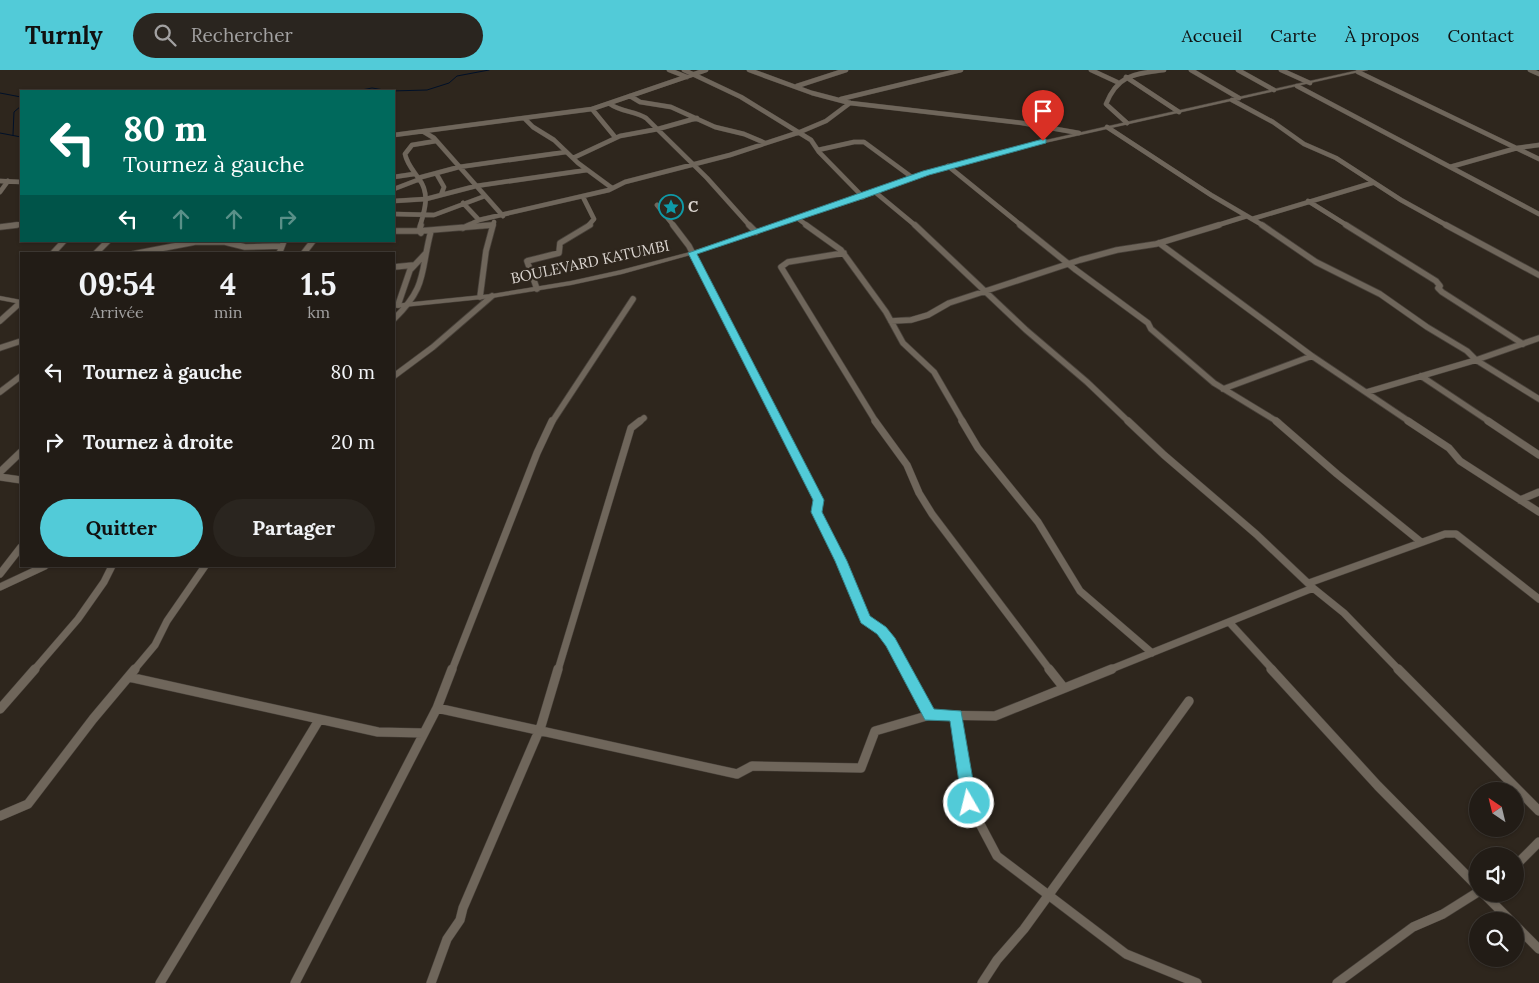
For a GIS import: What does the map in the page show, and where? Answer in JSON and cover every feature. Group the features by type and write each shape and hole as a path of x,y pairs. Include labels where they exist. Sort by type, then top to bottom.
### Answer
{"street":[{"path":"669,70 687,77"},
{"path":"684,70 741,97 800,132 811,140 818,150 863,196"},
{"path":"395,135 592,109 706,70"},
{"path":"749,70 838,100 991,119 1079,133"},
{"path":"796,86 846,70"},
{"path":"838,100 961,70"},
{"path":"1091,70 1117,82"},
{"path":"1127,122 1106,104 1117,82 1126,77 1164,70"},
{"path":"1191,70 1239,98"},
{"path":"1238,70 1274,90"},
{"path":"1281,70 1310,82"},
{"name":"BOULEVARD KATUMBI","path":"396,306 492,296 622,272 692,253 948,166 999,152 1366,70"},
{"path":"1530,70 1539,74"},
{"path":"1358,72 1539,159"},
{"path":"1126,77 1180,112"},
{"path":"1297,86 1539,214"},
{"path":"630,96 640,102 655,103 698,118 715,127 744,134 765,144"},
{"path":"1232,100 1273,122 1304,144 1336,158 1372,183 1539,274"},
{"path":"463,228 479,220 496,218 583,197 612,188 624,182 671,171 765,144 826,121 850,102"},
{"path":"610,104 618,111 642,115 658,129 707,178 756,232"},
{"path":"592,109 615,137"},
{"path":"574,158 615,137 658,129 698,118"},
{"path":"525,119 533,127 554,140 587,170 612,188"},
{"path":"1106,127 1250,217 1324,266 1380,294 1421,323 1467,351 1476,360 1539,400"},
{"path":"423,132 436,141 503,216"},
{"path":"419,231 424,215 425,187 407,163 406,150 415,144 436,141"},
{"path":"818,150 854,142 864,142 913,178"},
{"path":"1450,167 1517,148 1539,144"},
{"path":"395,177 418,177 459,167 566,152"},
{"path":"948,166 1070,264 1148,323 1151,329 1196,369 1223,389 1283,426 1337,474 1422,542"},
{"path":"395,201 426,199 476,186 587,170"},
{"path":"436,173 444,187 441,195"},
{"path":"395,188 418,177"},
{"path":"0,181 20,182"},
{"path":"0,192 8,182"},
{"path":"892,321 921,317 949,303 1117,250 1159,243 1372,183"},
{"path":"874,192 908,218 1026,330 1087,382 1150,443 1344,613 1539,811"},
{"path":"395,214 434,215 486,196"},
{"path":"537,289 527,261 559,253 560,243 592,223 593,214 583,197"},
{"path":"1308,201 1436,281 1440,286 1438,288 1442,292 1523,344"},
{"path":"463,203 479,220"},
{"path":"657,205 668,216 692,253 818,500 816,512 841,561 866,619 882,631 890,642 930,715"},
{"path":"480,297 492,225 496,218"},
{"path":"797,218 844,254 892,321 903,343 934,372 978,448 1038,522 1080,591 1152,653"},
{"path":"0,227 20,224"},
{"path":"395,231 432,231 492,225"},
{"path":"419,231 428,241"},
{"path":"395,318 409,304 417,289 432,231"},
{"path":"54,252 63,242"},
{"path":"97,252 107,242"},
{"path":"141,252 180,242 225,242 245,247 283,243"},
{"path":"1159,243 1312,356 1449,448 1460,461 1539,512"},
{"path":"396,306 410,270 426,253"},
{"path":"844,254 788,262 781,267 837,360 858,390 868,411 907,465 919,493 932,514 1064,688"},
{"path":"395,266 414,266"},
{"path":"395,375 433,347 492,296"},
{"path":"0,298 20,302"},
{"path":"295,983 437,708 537,453 556,413 578,386 633,299"},
{"path":"0,321 20,303"},
{"path":"1367,392 1476,360 1539,338"},
{"path":"0,348 20,341"},
{"path":"1532,341 1539,345"},
{"path":"1223,389 1312,356"},
{"path":"1421,376 1539,455"},
{"path":"0,392 20,377"},
{"path":"431,983 447,939 460,920 463,908 539,730 629,436 632,428 644,418"},
{"path":"0,472 20,453"},
{"path":"0,477 20,480"},
{"path":"1520,500 1539,492"},
{"path":"437,708 736,774 752,766 861,768 875,730 930,715 995,716 1229,622 1311,585 1445,534 1456,534 1466,540 1539,599"},
{"path":"0,574 20,548"},
{"path":"0,587 43,567"},
{"path":"0,709 78,619 104,582 111,567"},
{"path":"0,816 28,804 93,719 155,645 167,621 204,567"},
{"path":"1229,622 1378,786 1469,878"},
{"path":"129,677 378,732 423,734"},
{"path":"982,983 1049,896 1189,701"},
{"path":"956,716 969,803 997,856 1126,954 1197,983"},
{"path":"160,983 319,720"},
{"path":"1524,857 1539,842"},
{"path":"1337,983 1413,927 1442,914 1469,898"},
{"path":"1492,902 1502,912"},
{"path":"1524,934 1539,949"}],"waterway":[{"path":"395,91 427,90 449,83 457,76 489,70"},
{"path":"361,90 372,88 385,90"},
{"path":"0,93 20,97"},
{"path":"13,135 14,112 20,107"},
{"path":"0,133 20,137"}],"place":[{"name":"C","path":"671,207"}],"route":[{"path":"969,803 956,716 930,715 890,642 882,631 866,619 828,532 816,512 818,500 692,253 926,173 1043,141"}]}
